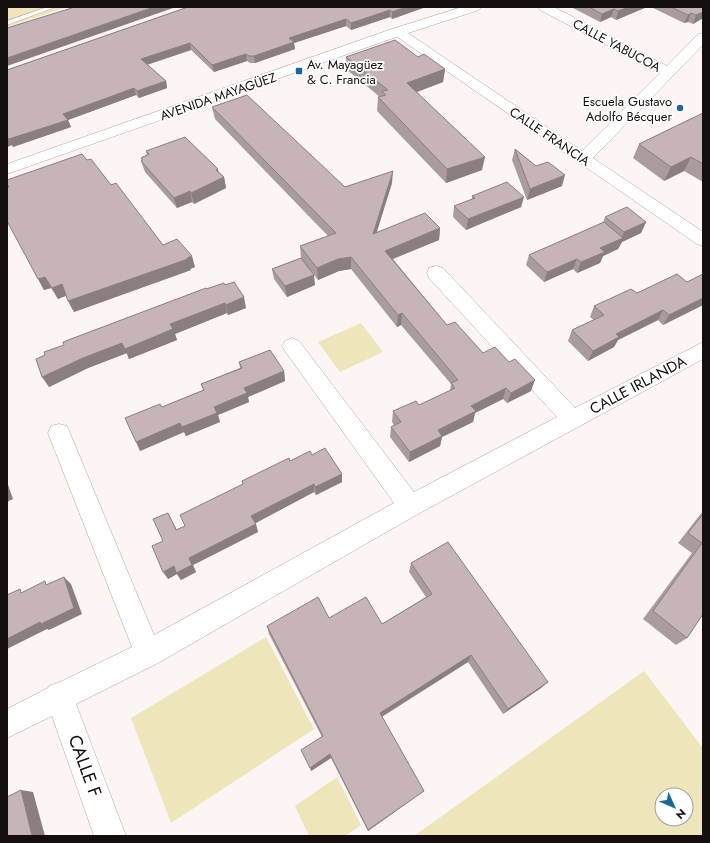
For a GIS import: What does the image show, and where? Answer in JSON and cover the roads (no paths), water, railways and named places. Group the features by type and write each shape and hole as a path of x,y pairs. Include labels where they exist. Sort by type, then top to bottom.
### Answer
{"street":[{"name":"AVENIDA MAYAGÜEZ","path":"7,169 397,32 475,7"},
{"name":"CALLE YABUCOA","path":"544,7 668,72"},
{"name":"CALLE FRANCIA","path":"397,32 703,240"},
{"path":"583,159 703,37"},
{"path":"436,273 573,420"},
{"path":"292,346 410,506"},
{"name":"CALLE IRLANDA","path":"7,724 59,696 148,653 410,506 703,350"},
{"path":"59,433 148,653"},
{"name":"CALLE F","path":"59,696 110,836"}],"lane":[{"path":"7,23 53,7"}],"place":[{"name":"Av. Mayagüez & C. Francia","path":"299,71"},
{"name":"Escuela Gustavo Adolfo Bécquer","path":"680,108"}]}
